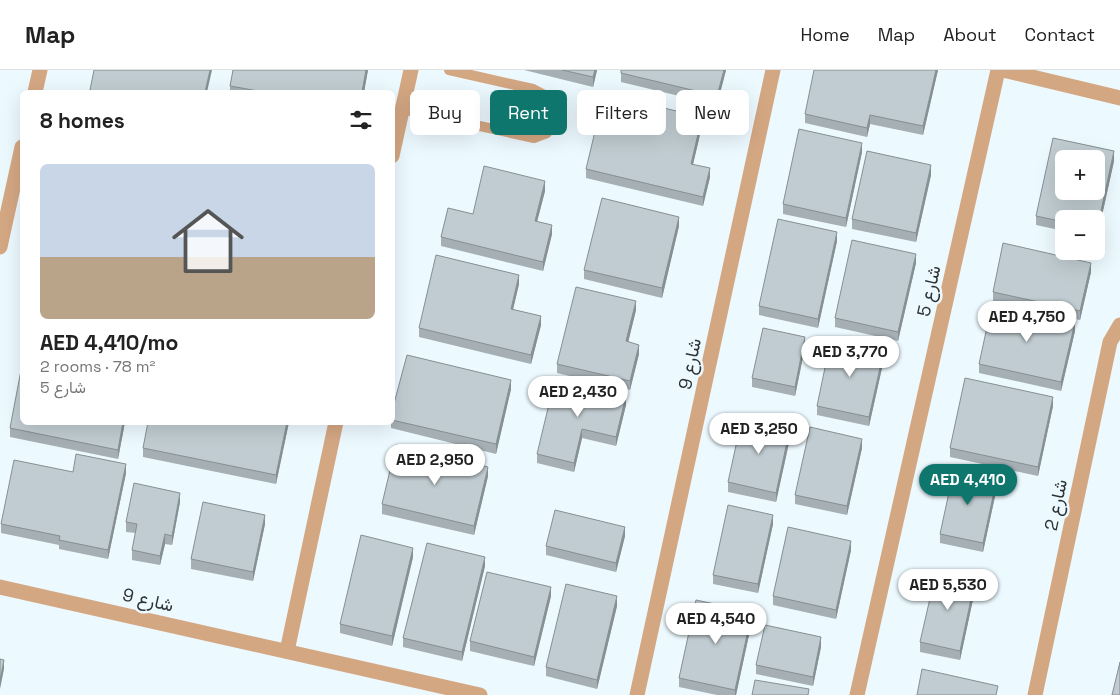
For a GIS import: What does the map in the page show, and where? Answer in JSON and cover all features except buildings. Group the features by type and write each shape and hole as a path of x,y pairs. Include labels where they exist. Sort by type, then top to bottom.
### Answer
{"street":[{"path":"35,90 40,70"},
{"path":"395,142 411,70"},
{"name":"شارع 9","path":"637,695 773,70"},
{"name":"شارع 5","path":"857,695 998,70"},
{"path":"1003,70 1120,98"},
{"path":"0,246 20,156"},
{"name":"شارع 2","path":"1035,695 1110,342 1120,325"},
{"path":"287,651 335,425"},
{"name":"شارع 9","path":"0,587 480,695"}],"lane":[{"path":"402,109 534,138 547,133 557,115 550,98 533,89 449,70"}]}
